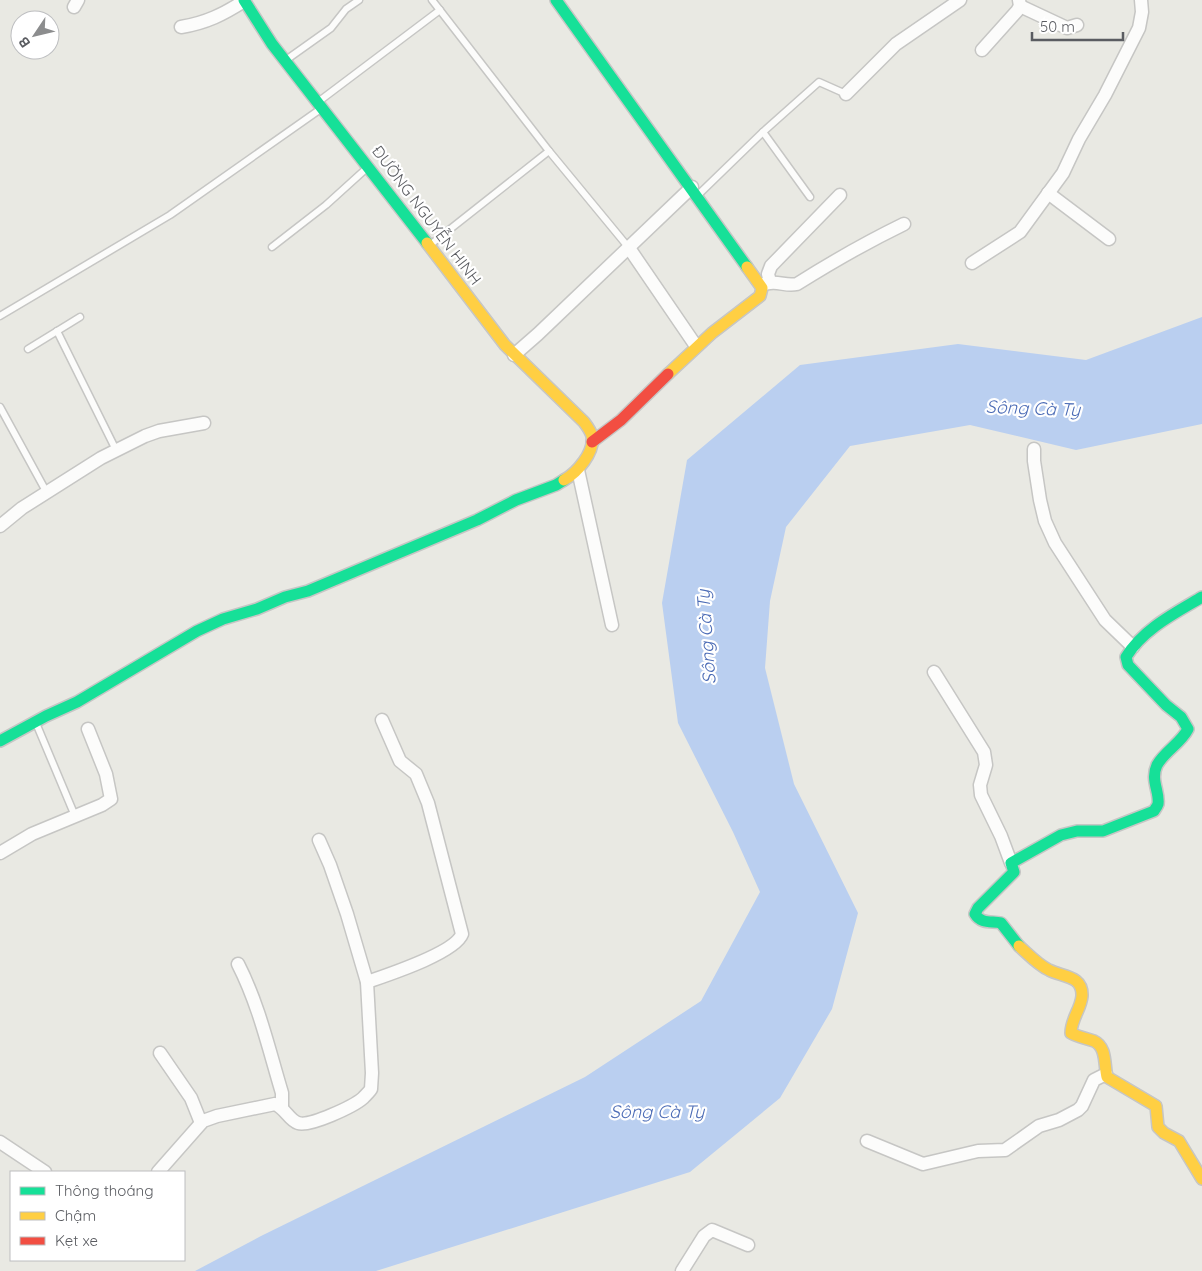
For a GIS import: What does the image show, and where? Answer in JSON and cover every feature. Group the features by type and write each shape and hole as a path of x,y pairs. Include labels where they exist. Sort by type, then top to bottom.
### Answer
{"street":[{"name":"ĐƯỜNG NGUYỄN HINH","path":"244,0 272,44 369,166 514,355 584,422 592,435 592,442"},
{"path":"182,27 213,19 244,0"},
{"path":"556,0 695,192 766,283 792,286 797,284 833,261 904,224"},
{"path":"846,94 896,44 960,0"},
{"path":"972,263 1020,232 1067,166 1079,139 1105,96 1139,28 1142,12 1141,0"},
{"path":"982,50 1020,3 1067,28 1077,25"},
{"path":"514,355 629,248 695,192"},
{"path":"1048,194 1109,239"},
{"path":"0,741 77,702 171,645 223,619 257,609 285,596 308,591 469,524 516,500 556,485 573,475 584,462 592,442 617,424 651,393 696,346 760,296 771,266 840,195"},
{"path":"629,248 696,346"},
{"path":"0,526 22,508 116,450 159,431 204,423"},
{"path":"1034,449 1040,500 1045,522 1055,543 1105,620 1133,647"},
{"path":"578,470 612,625"},
{"path":"1011,863 1060,835 1077,830 1103,831 1154,811 1157,808 1155,769 1188,729 1181,717 1166,705 1128,665 1126,657 1133,647 1155,628 1178,611 1202,597"},
{"path":"934,672 984,752 986,765 980,785 981,795 1001,836 1014,872 978,908 975,917 981,921 1001,923 1012,939 1048,970 1071,977 1079,982 1081,1000 1071,1026 1071,1033 1099,1044 1103,1052 1106,1074 1110,1079 1156,1106 1158,1128 1164,1134 1179,1141 1202,1179"},
{"path":"367,982 430,957 458,941 462,934 428,803 416,774 400,761 382,720"},
{"path":"0,853 32,834 108,802 111,799 106,774 88,729"},
{"path":"159,1171 201,1123 217,1116 275,1104 282,1107 293,1120 301,1124 308,1123 317,1121 358,1102 371,1089 373,1084 367,982 349,921 330,865 319,840"},
{"path":"238,964 250,987 255,1003 282,1094 282,1107"},
{"path":"160,1053 191,1098 201,1123"},
{"path":"867,1142 923,1164 978,1151 1005,1150 1039,1126 1059,1120 1078,1110 1082,1106 1090,1084 1098,1077 1106,1074"},
{"path":"0,1142 43,1171"},
{"path":"682,1271 704,1236 712,1230 748,1245"}],"lane":[{"path":"285,61 331,28 346,9 359,0"},
{"path":"432,0 549,151 629,248"},
{"path":"0,316 170,215 320,105 440,10"},
{"path":"695,192 819,82 846,94"},
{"path":"763,132 810,197"},
{"path":"429,245 549,151"},
{"path":"272,248 326,205 369,166"},
{"path":"28,349 80,317"},
{"path":"57,331 116,450"},
{"path":"0,407 47,493"},
{"path":"36,722 75,816"}],"water":[{"name":"Sông Cà Ty","path":"1202,317 1202,424 1076,450 970,425 850,446 786,527 770,601 765,668 794,784 858,913 832,1009 780,1098 690,1172 376,1271 195,1271 261,1236 585,1077 701,1001 760,892 733,832 678,723 662,603 687,460 800,365 958,344 1086,360"}],"traffic: fast":[{"path":"244,0 272,44 427,243"},
{"path":"556,0 747,267"},
{"path":"0,741 46,716 77,702 197,631 223,619 308,591 477,520 516,500 556,485 564,480"},
{"path":"1019,946 1001,923 983,921 975,914 978,908 1014,872 1011,863 1061,835 1077,831 1103,831 1154,811 1157,806 1158,799 1154,776 1157,765 1188,729 1181,717 1166,705 1128,665 1126,657 1150,630 1202,597"}],"traffic: slow":[{"path":"427,243 505,345 589,429 592,436 591,449 579,467 564,480"},
{"path":"668,374 712,333 760,296 762,288 747,267"},
{"path":"1019,946 1045,968 1071,978 1079,984 1082,996 1071,1033 1094,1041 1101,1047 1107,1077 1156,1106 1158,1127 1164,1133 1179,1141 1202,1179"}],"traffic: jam":[{"path":"592,442 621,420 668,374"}]}
